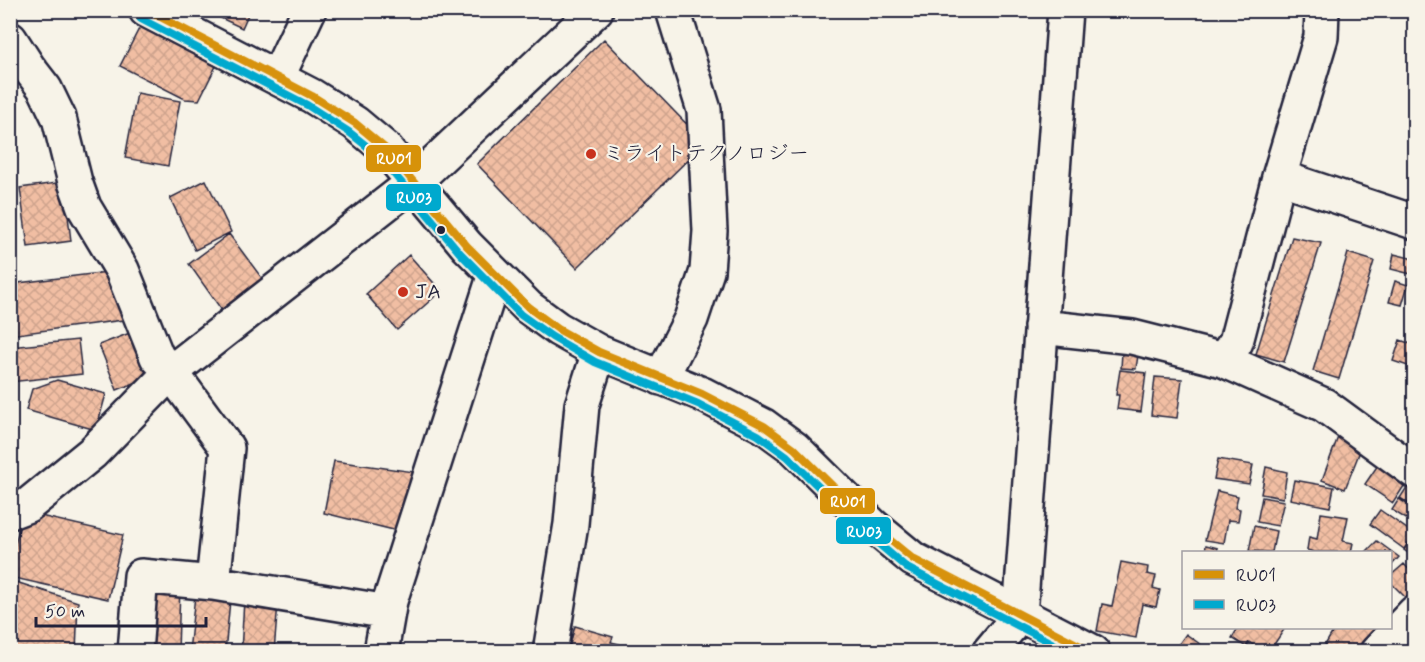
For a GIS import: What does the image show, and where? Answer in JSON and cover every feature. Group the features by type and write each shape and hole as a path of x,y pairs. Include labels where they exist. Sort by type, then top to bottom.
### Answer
{"street":[{"path":"146,10 277,78 356,123 386,149 467,246 528,307 558,329 599,352 702,394 764,426 794,448 873,526 913,559 1093,651"},
{"path":"277,78 309,10"},
{"path":"10,512 28,505 92,453 171,372 413,183 596,10"},
{"path":"661,378 691,319 707,271 710,231 704,110 673,10"},
{"path":"989,651 1020,615 1065,10"},
{"path":"1223,360 1236,342 1279,177 1321,37 1322,10"},
{"path":"10,39 45,89 59,118 75,182 84,207 122,270 157,357 171,372 227,448 213,583"},
{"path":"1279,177 1414,222"},
{"path":"381,651 390,601 495,273"},
{"path":"1041,327 1132,337 1223,360 1324,405 1414,471"},
{"path":"550,651 571,524 582,405 599,352"},
{"path":"135,651 141,576 213,583 388,612"},
{"path":"1377,651 1414,612"}],"building":[{"path":"204,10 250,10 242,28"},
{"path":"146,15 222,54 199,100 185,99 120,66"},
{"name":"ミライトテクノロジー","path":"604,39 705,143 577,268 477,164"},
{"path":"137,93 180,101 168,166 125,158"},
{"path":"206,180 231,232 195,250 170,198"},
{"path":"64,182 71,241 28,247 20,188"},
{"path":"229,234 264,281 223,312 189,264"},
{"path":"1292,237 1321,243 1284,362 1256,354"},
{"path":"1348,253 1374,261 1339,379 1313,371"},
{"path":"1394,254 1414,259 1411,274 1391,269"},
{"name":"JA","path":"409,255 441,291 397,330 366,294"},
{"path":"116,271 123,320 10,335 10,284"},
{"path":"1395,281 1408,285 1402,305 1389,302"},
{"path":"135,331 149,368 137,382 117,390 99,345"},
{"path":"78,340 82,374 10,382 10,347"},
{"path":"1400,340 1414,345 1414,368 1393,361"},
{"path":"1122,353 1138,355 1136,369 1121,368"},
{"path":"1120,370 1146,373 1141,412 1117,409 1119,395 1116,395"},
{"path":"1155,377 1182,379 1177,418 1151,415"},
{"path":"57,380 106,394 96,430 26,410 32,389"},
{"path":"1338,437 1362,446 1345,489 1322,480"},
{"path":"1218,459 1253,465 1249,484 1214,479"},
{"path":"334,461 422,473 402,532 324,513"},
{"path":"1378,465 1406,483 1393,503 1365,484"},
{"path":"1266,467 1287,472 1283,498 1261,494"},
{"path":"1294,480 1334,487 1330,507 1290,499"},
{"path":"1409,484 1414,488 1414,507 1400,498"},
{"path":"1217,491 1238,496 1235,508 1240,509 1238,521 1228,520 1224,543 1205,540"},
{"path":"1262,497 1284,501 1278,526 1257,522"},
{"path":"1399,499 1414,509 1414,524 1392,510"},
{"path":"1380,510 1414,534 1404,549 1370,524"},
{"path":"23,512 123,535 108,599 10,577 10,565"},
{"path":"1321,513 1348,517 1343,541 1353,543 1351,551 1307,550 1309,537 1317,539"},
{"path":"1254,526 1276,531 1272,551 1249,551"},
{"path":"1414,536 1414,557 1404,550"},
{"path":"1377,541 1391,551 1367,551"},
{"path":"1206,545 1218,548 1217,551 1205,551"},
{"path":"1392,552 1399,557 1392,565"},
{"path":"1121,562 1148,567 1147,574 1156,576 1153,588 1160,590 1156,607 1142,604 1136,638 1097,631 1102,604 1112,606"},
{"path":"1404,564 1414,575 1414,600 1411,603 1392,584 1392,574"},
{"path":"16,582 78,602 76,652 12,652"},
{"path":"143,584 180,585 178,652 140,652"},
{"path":"196,586 231,590 225,652 189,652"},
{"path":"244,600 278,602 274,652 241,652"},
{"path":"575,626 613,637 611,642 619,644 616,652 568,652"},
{"path":"1237,629 1284,629 1269,652 1263,652 1249,642 1246,647 1232,638"},
{"path":"1334,629 1386,629 1366,652 1321,652"},
{"path":"1186,634 1211,652 1173,652"},
{"path":"1414,634 1414,652 1412,652 1405,644"}],"transit line":[{"name":"RU01","path":"147,10 312,96 355,123 386,149 467,246 528,307 558,329 599,352 702,394 764,426 794,448 873,526 913,559 1092,652"},
{"name":"RU03","path":"141,19 307,105 349,132 379,156 460,253 521,315 552,337 595,362 698,404 758,435 787,456 866,533 907,568 1069,652"}],"place":[{"name":"ミライトテクノロジー","path":"591,154"},
{"name":"JA","path":"403,292"}]}
